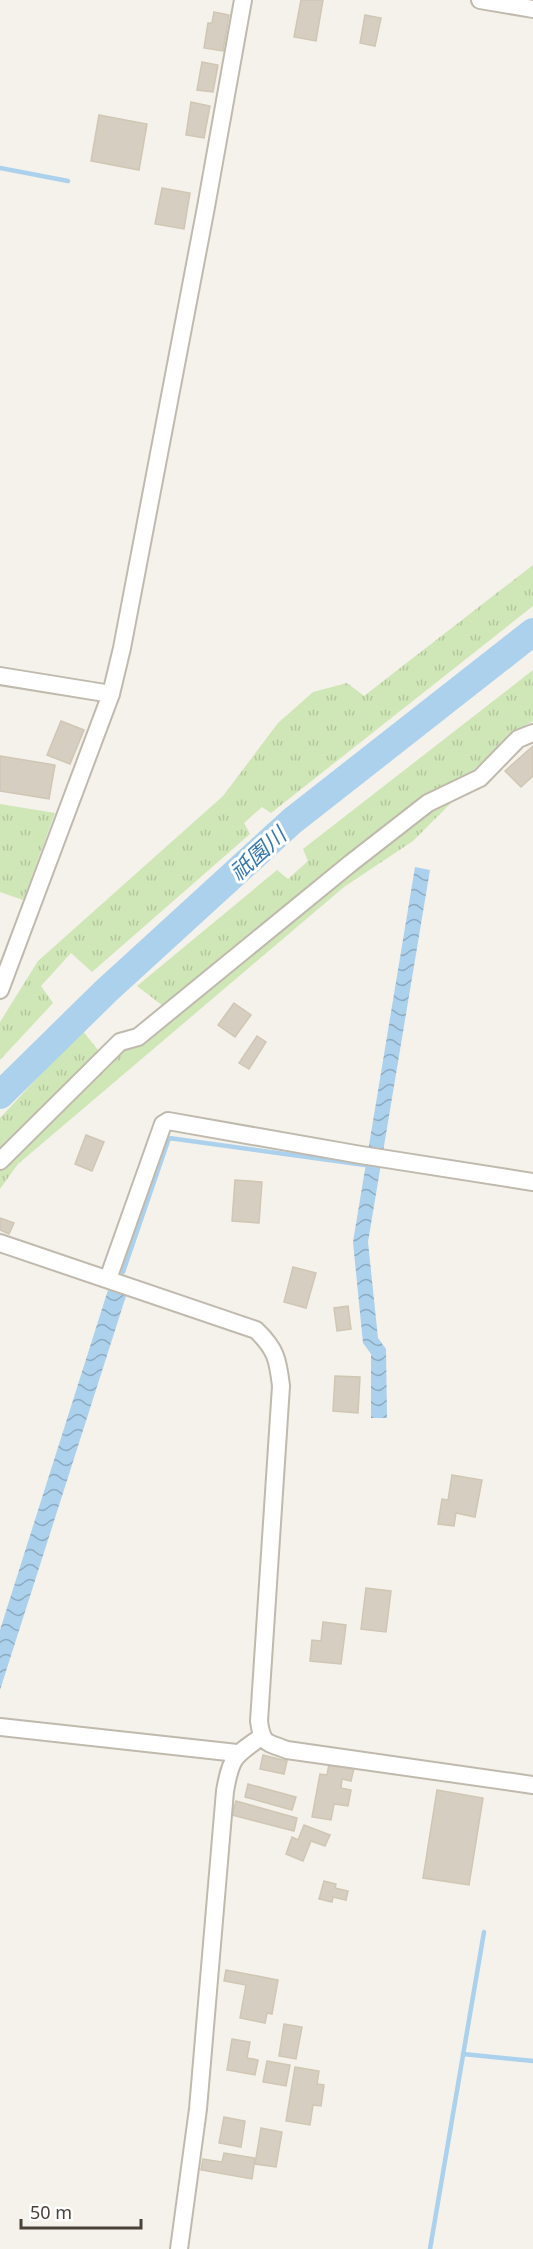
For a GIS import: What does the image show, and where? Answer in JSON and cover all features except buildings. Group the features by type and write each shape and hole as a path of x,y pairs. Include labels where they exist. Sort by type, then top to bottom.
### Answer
{"street":[{"path":"0,990 111,694 122,648 206,207 243,0"},
{"path":"480,0 533,9"},
{"path":"0,676 111,694"},
{"path":"0,1161 120,1042 138,1037 419,810 480,778 518,739 533,733"},
{"path":"108,1279 163,1124 168,1121 533,1182"},
{"path":"0,1243 256,1330 268,1342 279,1361 281,1386 259,1721 261,1737 267,1743 287,1750 533,1785"},
{"path":"0,1727 237,1753"},
{"path":"179,2249 198,2109 225,1791 229,1770 237,1753 261,1737"}],"green space":[{"path":"533,565 533,606 271,813 262,807 244,823 250,834 92,972 71,953 41,986 53,1003 0,1060 0,1022 38,961 223,796 278,723 313,692 347,683 364,696"},
{"path":"533,670 533,721 524,726 474,769 469,785 413,841 344,887 18,1164 0,1189 0,1118 82,1030 106,1060 175,1015 137,986 277,870 288,879 308,861 303,849"},
{"path":"0,804 55,813 23,900 0,892"}],"water":[{"path":"415,867 430,870 368,1242 378,1338 386,1349 387,1418 371,1418 371,1354 363,1343 353,1242"},
{"path":"108,1290 126,1296 0,1690 0,1630"}],"waterway":[{"path":"0,168 68,181"},
{"name":"祇園川","path":"0,1095 106,991 292,821 533,632"},
{"path":"123,1272 169,1138 365,1165"},
{"path":"430,2249 484,1932"},
{"path":"463,2054 533,2061"}]}
